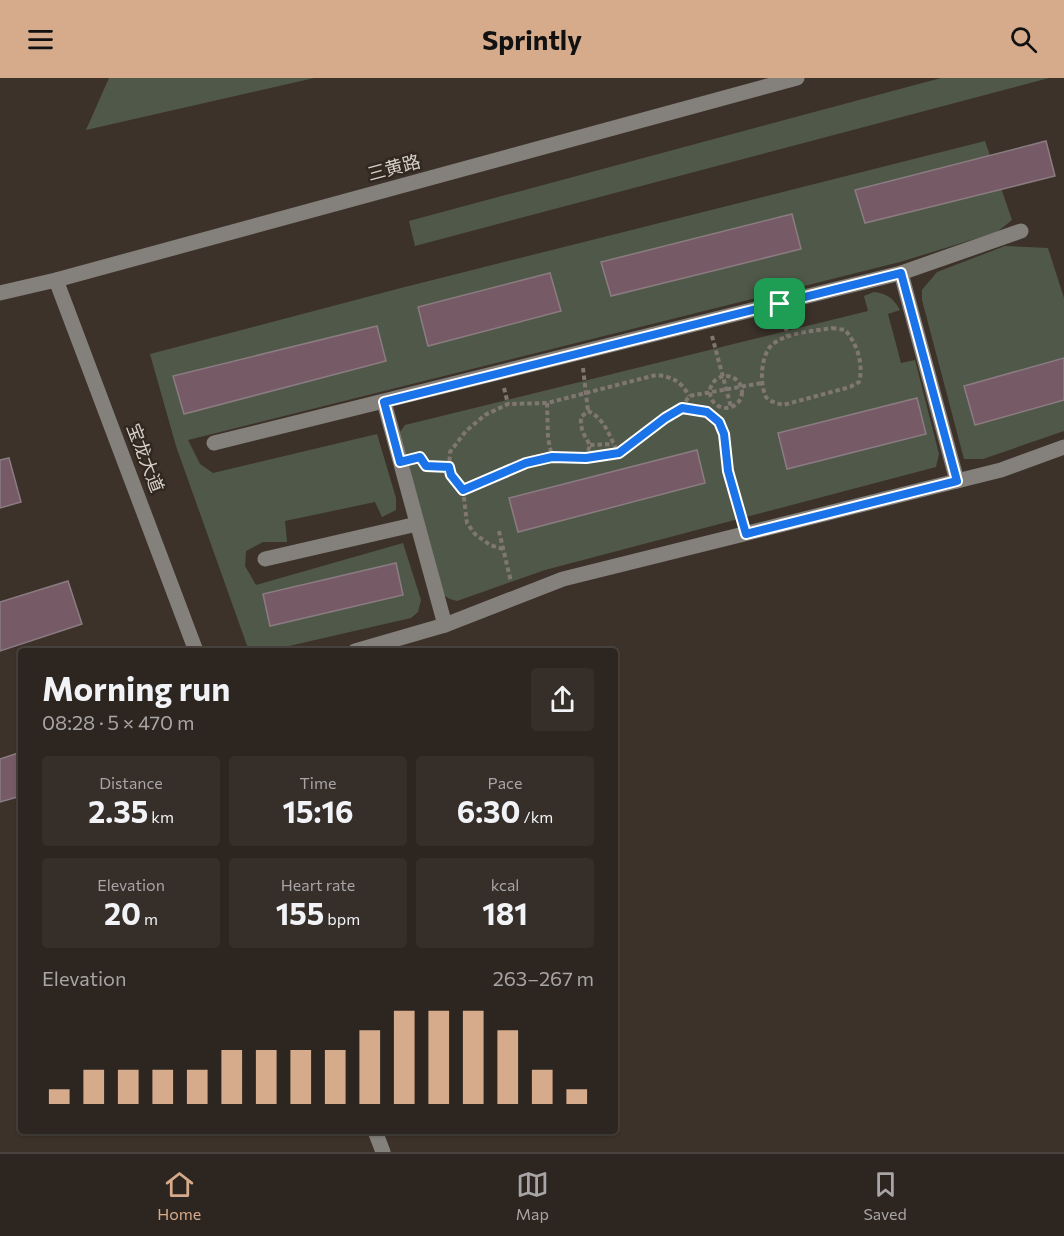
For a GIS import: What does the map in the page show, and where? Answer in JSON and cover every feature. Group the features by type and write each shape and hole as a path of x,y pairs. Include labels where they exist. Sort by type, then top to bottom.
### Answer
{"street":[{"name":"三黄路","path":"0,293 57,280 797,78"},
{"path":"214,443 901,273 1021,231"},
{"path":"901,273 957,481"},
{"name":"宝龙大道","path":"57,280 195,648"},
{"path":"384,402 445,625"},
{"path":"365,648 445,625 563,579 1001,471 1064,447"},
{"path":"265,559 417,524"},
{"path":"376,1134 383,1152"}],"path":[{"path":"708,321 731,407"},
{"path":"832,328 845,330 855,343 861,373 859,382 850,387 783,405 772,402 766,397 762,383 768,350 774,343 788,337 832,328"},
{"path":"581,353 588,411"},
{"path":"503,549 490,545 475,534 467,523 463,490 451,475 449,467 450,452 466,431 485,415 508,404 547,403 656,375 671,377 682,384 689,396"},
{"path":"722,376 734,378 741,388 740,399 731,407 717,405 712,400 710,393 713,382 722,376"},
{"path":"689,396 762,383"},
{"path":"463,490 526,463 552,457 586,458 619,453 682,408 689,396"},
{"path":"547,403 548,438 552,457"},
{"path":"682,408 707,412 719,422 724,434 728,471 746,534"},
{"path":"588,411 595,414 606,426 619,453"},
{"path":"588,411 581,417 580,426 590,445"},
{"path":"590,445 613,444"},
{"path":"586,458 590,445"},
{"path":"400,462 420,457 426,466 449,467"},
{"path":"499,531 515,597"}],"green space":[{"path":"109,78 314,78 86,130"},
{"path":"941,78 1049,78 415,246 409,221"},
{"path":"985,141 1012,220 997,232 900,262 188,440 200,464 213,473 377,434 396,498 396,510 382,517 375,502 285,521 287,542 263,542 246,551 245,566 256,585 403,543 421,600 418,612 411,618 280,648 248,648 176,446 150,354 401,288"},
{"path":"1005,246 1048,248 1064,298 1064,431 983,459 964,459 922,300 922,290 937,272"},
{"path":"874,292 890,297 900,310 888,314 901,363 915,360 939,454 936,467 545,570 457,601 443,595 400,432 405,425 868,311 864,296"}],"building":[{"path":"1046,141 1055,176 865,223 855,190"},
{"path":"792,214 801,249 611,296 601,262"},
{"path":"550,273 561,311 428,346 418,307"},
{"path":"377,326 386,361 184,414 173,376"},
{"path":"1064,358 1064,400 975,425 964,386"},
{"path":"917,398 926,434 787,469 778,433"},
{"path":"697,450 705,483 518,532 509,498"},
{"path":"9,458 21,502 0,508 0,460"},
{"path":"396,563 403,595 270,626 263,594"},
{"path":"68,581 82,624 0,651 0,602"},
{"path":"18,753 18,797 0,802 0,759"}],"route":[{"path":"901,273 957,481 746,534 728,471 724,434 719,422 707,412 682,408 619,453 586,458 552,457 526,463 463,490 451,475 449,467 426,466 420,457 400,462 384,402 780,304 901,273"}]}
